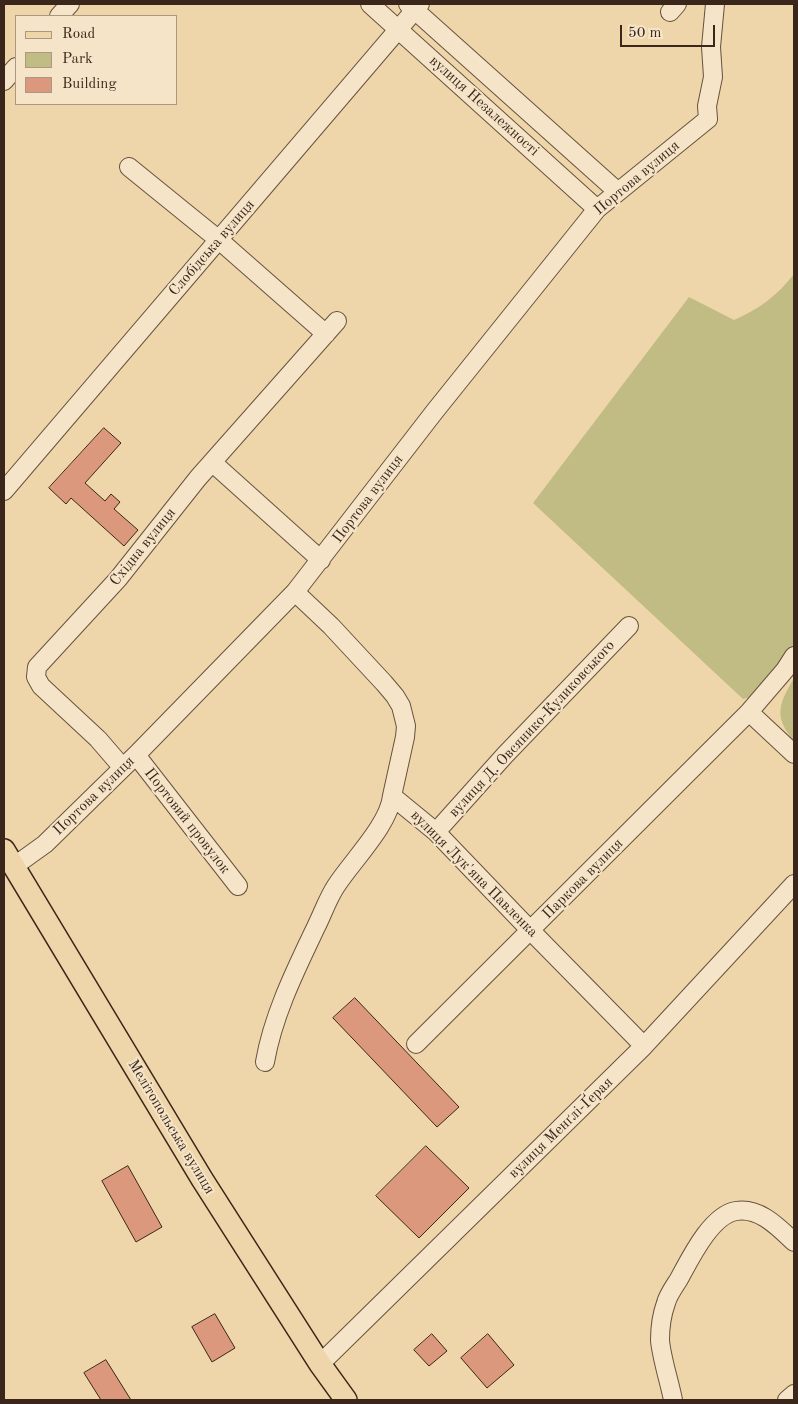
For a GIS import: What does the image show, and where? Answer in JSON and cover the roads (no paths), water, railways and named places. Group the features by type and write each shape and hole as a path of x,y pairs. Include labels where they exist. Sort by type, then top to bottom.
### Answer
{"main road":[{"name":"Мелітопольська вулиця","path":"8,858 202,1179 320,1364 346,1400"}],"street":[{"path":"60,15 70,4"},
{"name":"вулиця Незалежності","path":"370,4 597,209"},
{"name":"Портова вулиця","path":"8,858 45,844 136,756 295,592 435,411 597,209 708,119 707,106 713,77 711,47 715,4"},
{"name":"вулиця Незалежності","path":"415,6 618,192"},
{"name":"Слобідська вулиця","path":"4,491 399,30 415,6"},
{"path":"4,81 15,67"},
{"path":"129,167 219,240"},
{"name":"Східна вулиця","path":"123,768 104,746 41,686 36,677 40,663 118,579 198,478 332,328 219,240"},
{"path":"213,463 321,560"},
{"path":"264,1062 268,1041 312,936 336,887 373,836 388,811 406,737 406,726 401,706 395,696 331,626 295,592"},
{"name":"вулиця Д. Овсянико-Куликовського","path":"436,832 505,755 629,626"},
{"name":"Паркова вулиця","path":"416,1044 749,712 785,670 794,656"},
{"path":"749,712 794,754"},
{"name":"Портовий провулок","path":"136,756 238,886"},
{"name":"вулиця Лук'яна Павленка","path":"392,796 436,832 644,1046"},
{"name":"вулиця Менґлі-Ґерая","path":"320,1364 644,1046 794,884"},
{"path":"673,1400 660,1342 666,1301 697,1247 714,1224 728,1214 736,1211 748,1211 768,1219 794,1242"},
{"path":"787,1400 794,1394"}]}
